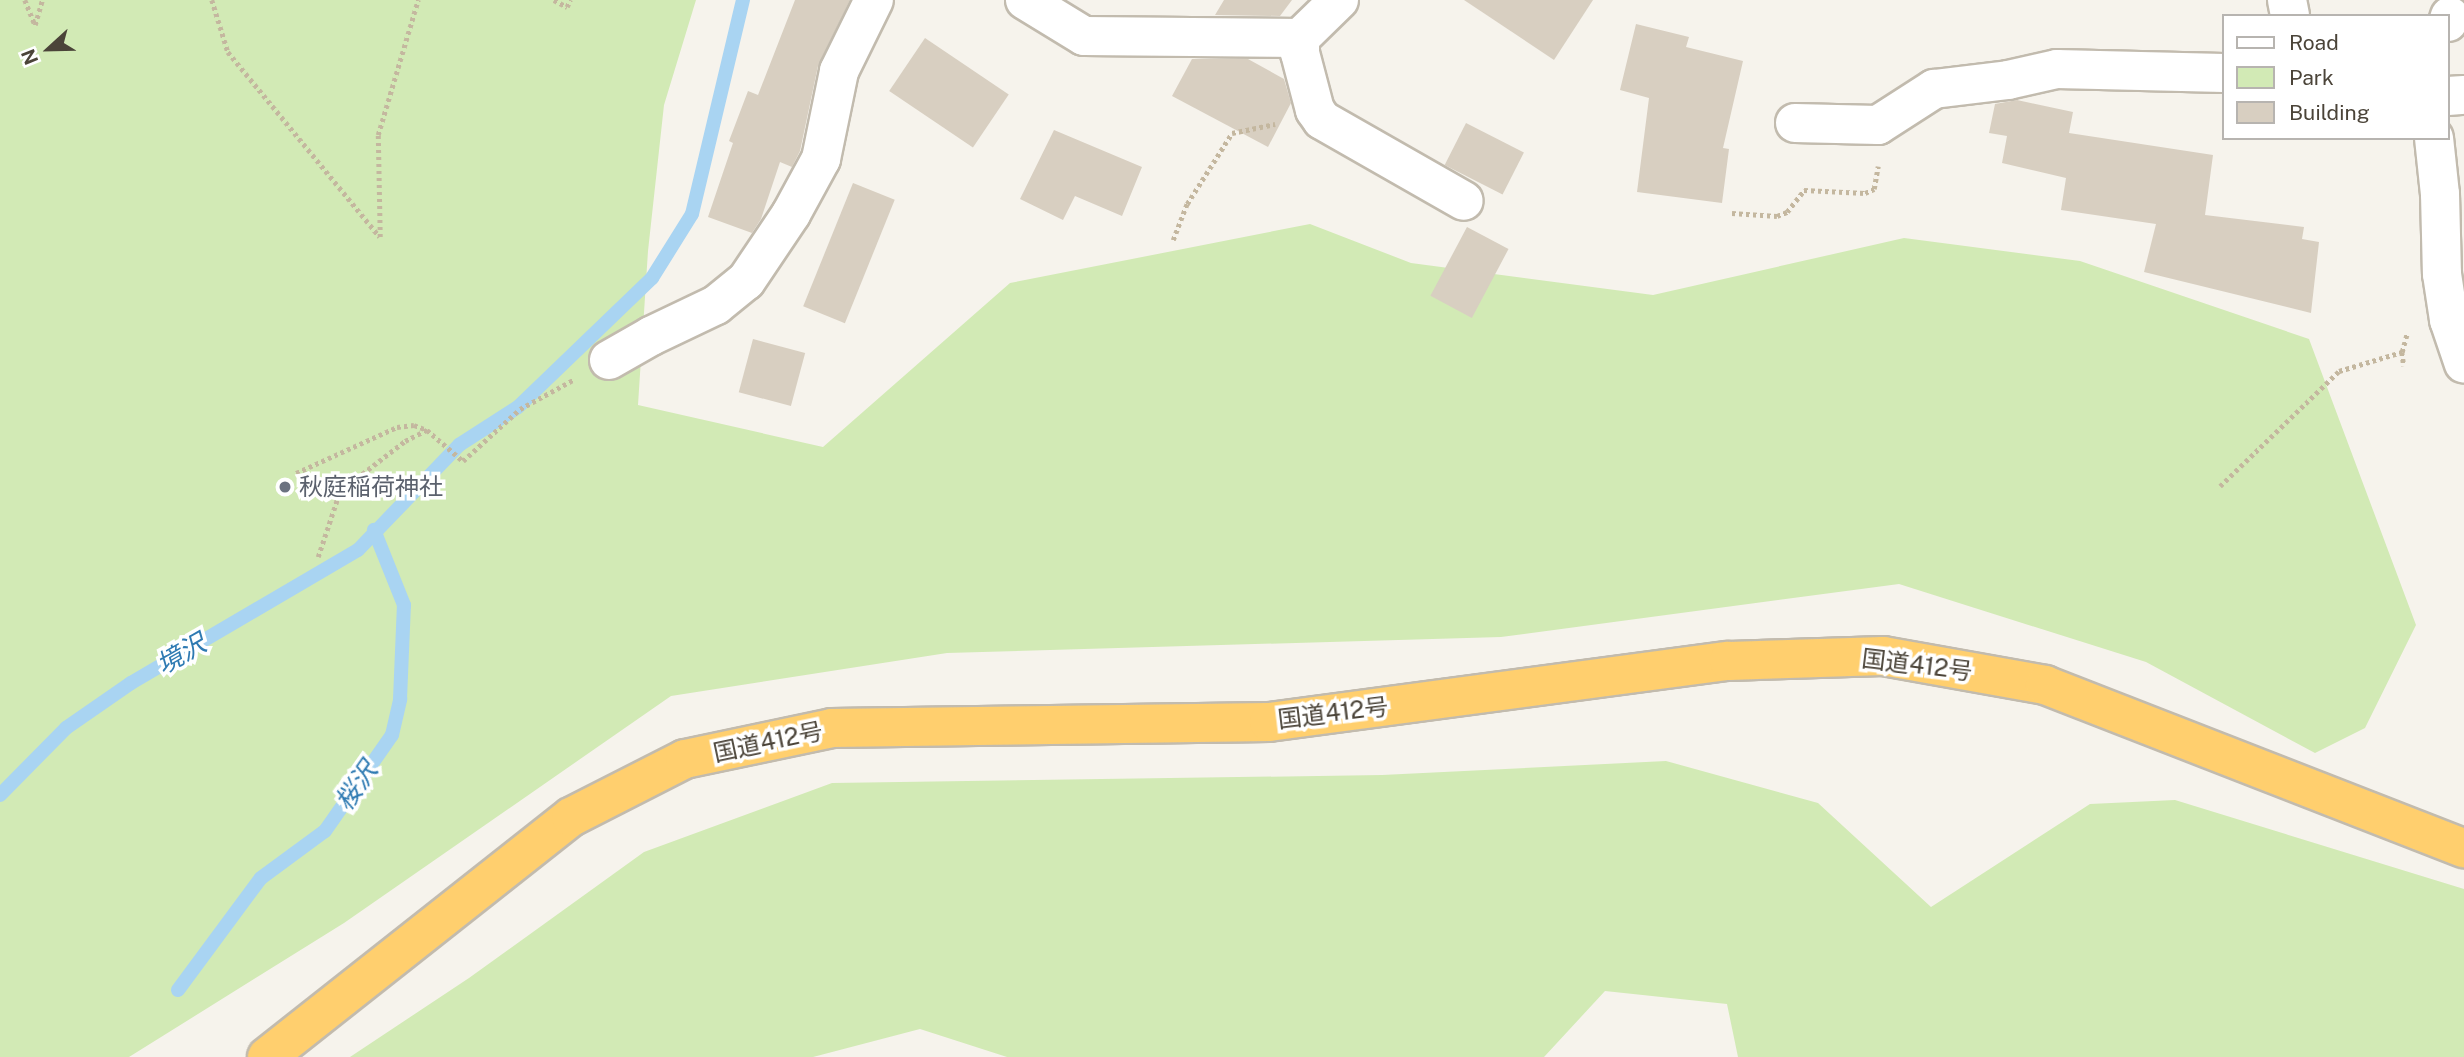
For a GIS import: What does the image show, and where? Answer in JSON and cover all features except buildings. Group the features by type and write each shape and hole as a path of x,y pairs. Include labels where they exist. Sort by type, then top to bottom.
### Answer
{"highway":[{"name":"国道412号","path":"267,1057 571,817 685,759 832,728 1269,722 1729,661 1883,656 2045,685 2464,848"}],"street":[{"path":"609,360 651,336 716,305 746,281 791,214 821,159 839,71 874,0"},
{"path":"1025,0 1084,36 1300,38 1339,0"},
{"path":"1300,38 1300,53 1315,110 1322,120 1464,201"},
{"path":"1795,123 1878,125 1934,89 2008,80 2057,69 2222,73"},
{"path":"2434,140 2445,297 2464,364"}],"path":[{"path":"25,0 35,25 42,0"},
{"path":"212,0 228,52 380,237 378,135 418,0"},
{"path":"554,0 567,6 570,0"},
{"path":"1173,240 1186,204 1232,133 1247,128 1298,122 1315,110"},
{"path":"1732,213 1777,216 1787,212 1804,190 1865,193 1874,189 1885,121"},
{"path":"2404,366 2402,352 2407,332 2432,301 2445,297"},
{"path":"2220,486 2339,371 2402,352"},
{"path":"296,473 397,427 414,425 427,430 463,461 520,409 609,360"},
{"path":"318,557 340,491 405,441 427,430"}],"green space":[{"path":"0,0 696,0 664,105 648,251 638,405 823,447 1010,283 1310,224 1411,263 1653,295 1904,238 2080,261 2309,339 2416,625 2365,728 2315,753 2146,662 1899,584 1501,637 947,653 671,696 344,923 129,1057 0,1057"},
{"path":"1666,761 1818,803 1931,907 2090,804 2175,800 2464,889 2464,1057 1738,1057 1727,1004 1605,991 1544,1057 1007,1057 920,1029 813,1057 350,1057 469,978 644,852 832,783 1382,775"}],"waterway":[{"name":"境沢","path":"0,795 66,728 131,683 358,550 459,445 518,407 652,278 692,214 743,0"},
{"name":"桜沢","path":"178,990 261,878 325,831 392,735 400,699 404,605 374,530"}],"place":[{"name":"秋庭稲荷神社","path":"285,487"}]}
